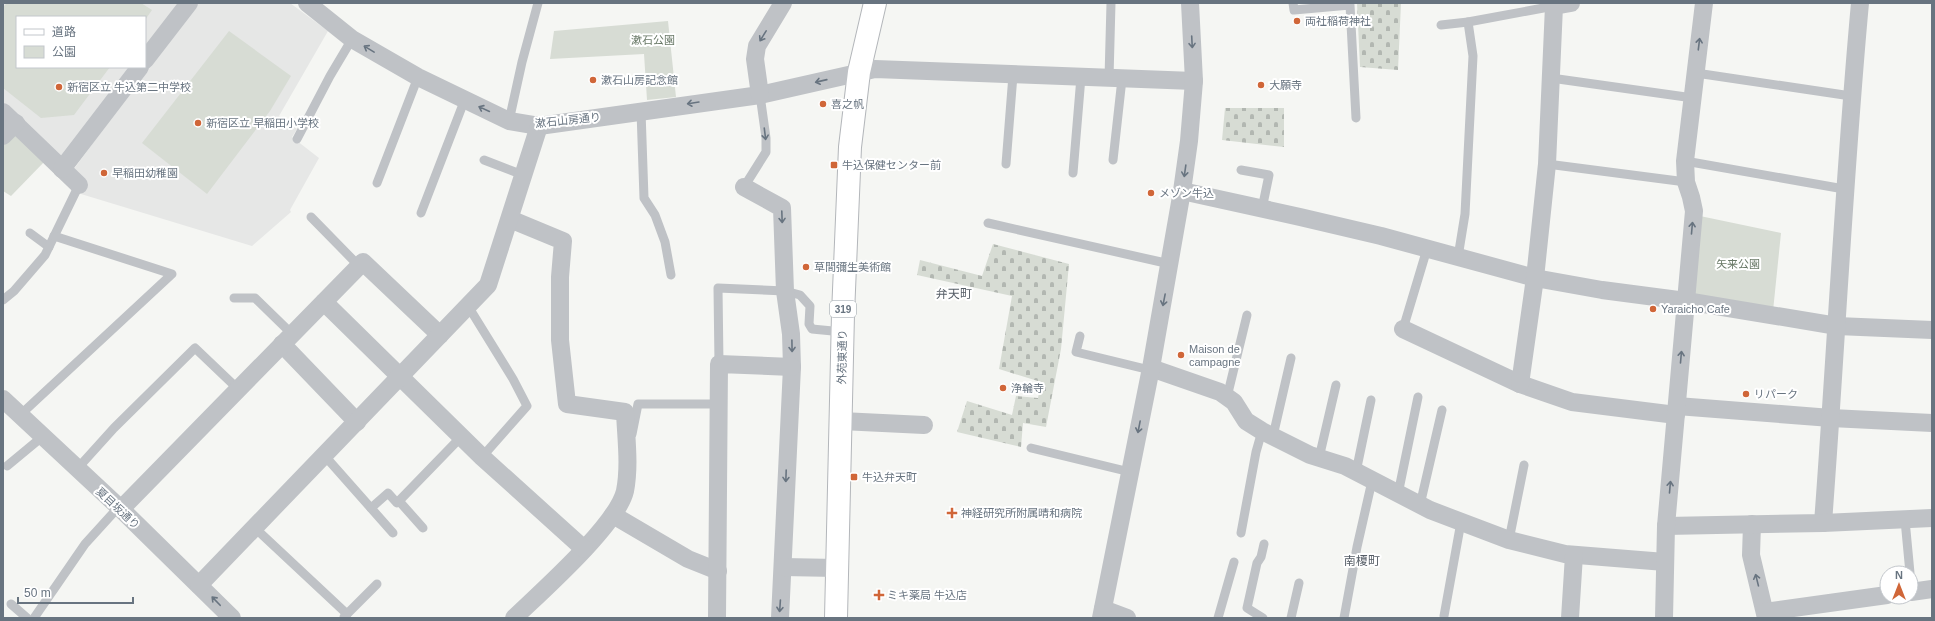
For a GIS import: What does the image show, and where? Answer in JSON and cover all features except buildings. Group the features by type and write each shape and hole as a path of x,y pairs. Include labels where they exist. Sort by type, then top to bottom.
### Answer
{"main road":[{"name":"外苑東通り","path":"836,618 843,332 850,154 859,72 874,3"}],"street":[{"path":"146,59 189,3"},
{"name":"漱石山房通り","path":"307,3 352,39 418,77 509,121 539,126 760,95 859,72 875,70 1194,81"},
{"path":"760,95 755,59 757,46 783,3"},
{"path":"1127,618 1102,613 1151,369 1182,192 1194,81 1190,3"},
{"path":"1664,618 1666,526 1694,211 1686,182 1685,161 1704,3"},
{"path":"1823,523 1837,326 1844,190 1860,3"},
{"path":"1520,384 1547,164 1551,78 1562,5"},
{"path":"62,169 139,68"},
{"path":"7,124 62,169 79,185"},
{"path":"199,585 488,285 539,126"},
{"path":"744,187 782,208 785,291 791,334 792,367 780,618"},
{"path":"1182,192 1262,208 1427,249 1534,278 1602,290 1686,301 1837,326 1932,330"},
{"path":"510,219 563,240 560,277 560,340 562,372 567,404 625,412 628,457 625,492 613,514 584,549 514,618"},
{"path":"121,510 363,262 440,335"},
{"path":"324,302 482,457 584,549"},
{"path":"1403,329 1520,384 1572,402 1676,410 1932,423"},
{"path":"287,339 357,422"},
{"path":"717,618 719,364 792,367"},
{"path":"1151,369 1220,392 1234,402 1246,420 1268,433 1319,458 1345,466 1420,505 1461,522 1509,540 1565,554 1665,562"},
{"name":"夏目坂通り","path":"3,399 19,416 121,510 232,618"},
{"path":"841,420 924,425"},
{"path":"613,514 688,559 718,571"},
{"path":"1666,526 1823,523 1932,518"},
{"path":"1752,524 1751,556 1766,615 1879,596"},
{"path":"1570,618 1574,555"},
{"path":"783,567 837,568"},
{"path":"1919,591 1932,590"}],"lane":[{"path":"509,121 522,62 538,3"},
{"path":"1111,3 1116,78 1114,160"},
{"path":"1293,3 1294,10 1350,5 1356,118"},
{"path":"1441,25 1468,22 1562,5"},
{"path":"1458,257 1465,214 1473,56 1468,22"},
{"path":"298,139 330,76 334,72 352,39"},
{"path":"1696,72 1851,96"},
{"path":"1006,164 1013,75"},
{"path":"377,183 418,77"},
{"path":"1073,173 1080,77"},
{"path":"1551,78 1692,98"},
{"path":"744,187 766,152 766,138 760,95"},
{"path":"421,213 465,100"},
{"path":"641,111 644,198 655,215 665,242 671,275"},
{"path":"484,160 523,176"},
{"path":"1685,161 1844,190"},
{"path":"1547,164 1686,182"},
{"path":"1241,170 1269,175 1262,208"},
{"path":"3,300 14,291 45,255 79,185"},
{"path":"311,217 359,266"},
{"path":"988,223 1170,264"},
{"path":"30,233 49,247"},
{"path":"19,416 172,274 54,236"},
{"path":"1403,329 1427,249"},
{"path":"719,364 718,288 785,291 800,295 810,306 809,324 812,329 843,332"},
{"path":"234,298 255,298 287,339"},
{"path":"468,306 514,379 527,406 482,457"},
{"path":"1227,397 1247,314"},
{"path":"1080,336 1076,352 1151,369"},
{"path":"77,469 114,428 195,348 238,389"},
{"path":"1241,533 1256,452 1268,433 1291,358"},
{"path":"1319,458 1336,385"},
{"path":"1398,494 1418,397"},
{"path":"1356,472 1371,400"},
{"path":"628,457 638,404 719,404"},
{"path":"1420,505 1442,410"},
{"path":"7,466 42,437"},
{"path":"399,501 461,437"},
{"path":"1031,448 1130,472"},
{"path":"324,455 393,533"},
{"path":"1509,540 1524,466"},
{"path":"1344,618 1357,547 1372,481"},
{"path":"371,508 388,493 397,503 399,501 423,528"},
{"path":"34,618 85,544 115,511 121,510"},
{"path":"1905,520 1909,565"},
{"path":"1444,616 1461,522"},
{"path":"255,528 345,616 377,584"},
{"path":"1263,618 1247,608 1257,563 1261,557 1264,544"},
{"path":"1218,618 1234,562"},
{"path":"1291,618 1299,583"},
{"path":"11,604 27,618"}],"shaded area":[{"name":"新宿区立 牛込第二中学校","path":"3,3 181,3 146,48 146,16 16,16 16,68 130,68 60,160 3,107"},
{"name":"新宿区立 早稲田小学校","path":"195,3 290,3 328,31 279,116 297,129 292,137 319,158 290,210 291,212 252,246 81,194 86,180 74,169"}],"green space":[{"path":"7,3 141,3 152,10 146,19 146,16 16,16 16,68 109,68 74,115 41,118 3,88 3,7"},
{"path":"1357,3 1401,3 1398,70 1360,67"},
{"name":"漱石公園","path":"668,21 676,97 647,100 644,54 550,59 554,31"},
{"path":"229,31 291,76 270,111 207,194 142,143"},
{"path":"1225,108 1284,108 1284,147 1222,140"},
{"path":"16,133 45,161 11,196 3,191 3,144"},
{"name":"矢来公園","path":"1700,216 1781,233 1773,311 1691,295"},
{"path":"993,244 1069,264 1061,349 1046,427 1023,423 1021,447 957,432 967,401 1012,415 1016,396 1038,398 1041,382 999,369 1012,296 917,275 920,260 982,276"}],"place":[{"name":"両社稲荷神社","path":"1297,21"},
{"name":"漱石山房記念館","path":"593,80"},
{"name":"大願寺","path":"1261,85"},
{"name":"新宿区立 牛込第二中学校","path":"59,87"},
{"name":"喜之帆","path":"823,104"},
{"name":"新宿区立 早稲田小学校","path":"198,123"},
{"name":"牛込保健センター前","path":"834,165"},
{"name":"早稲田幼稚園","path":"104,173"},
{"name":"メゾン牛込","path":"1151,193"},
{"name":"草間彌生美術館","path":"806,267"},
{"name":"Yaraicho Cafe","path":"1653,309"},
{"name":"Maison de campagne","path":"1181,355"},
{"name":"浄輪寺","path":"1003,388"},
{"name":"リパーク","path":"1746,394"},
{"name":"牛込弁天町","path":"854,477"},
{"name":"神経研究所附属晴和病院","path":"952,513"},
{"name":"ミキ薬局 牛込店","path":"879,595"}],"district":[{"name":"弁天町","path":"954,294"},
{"name":"南榎町","path":"1362,561"}]}
